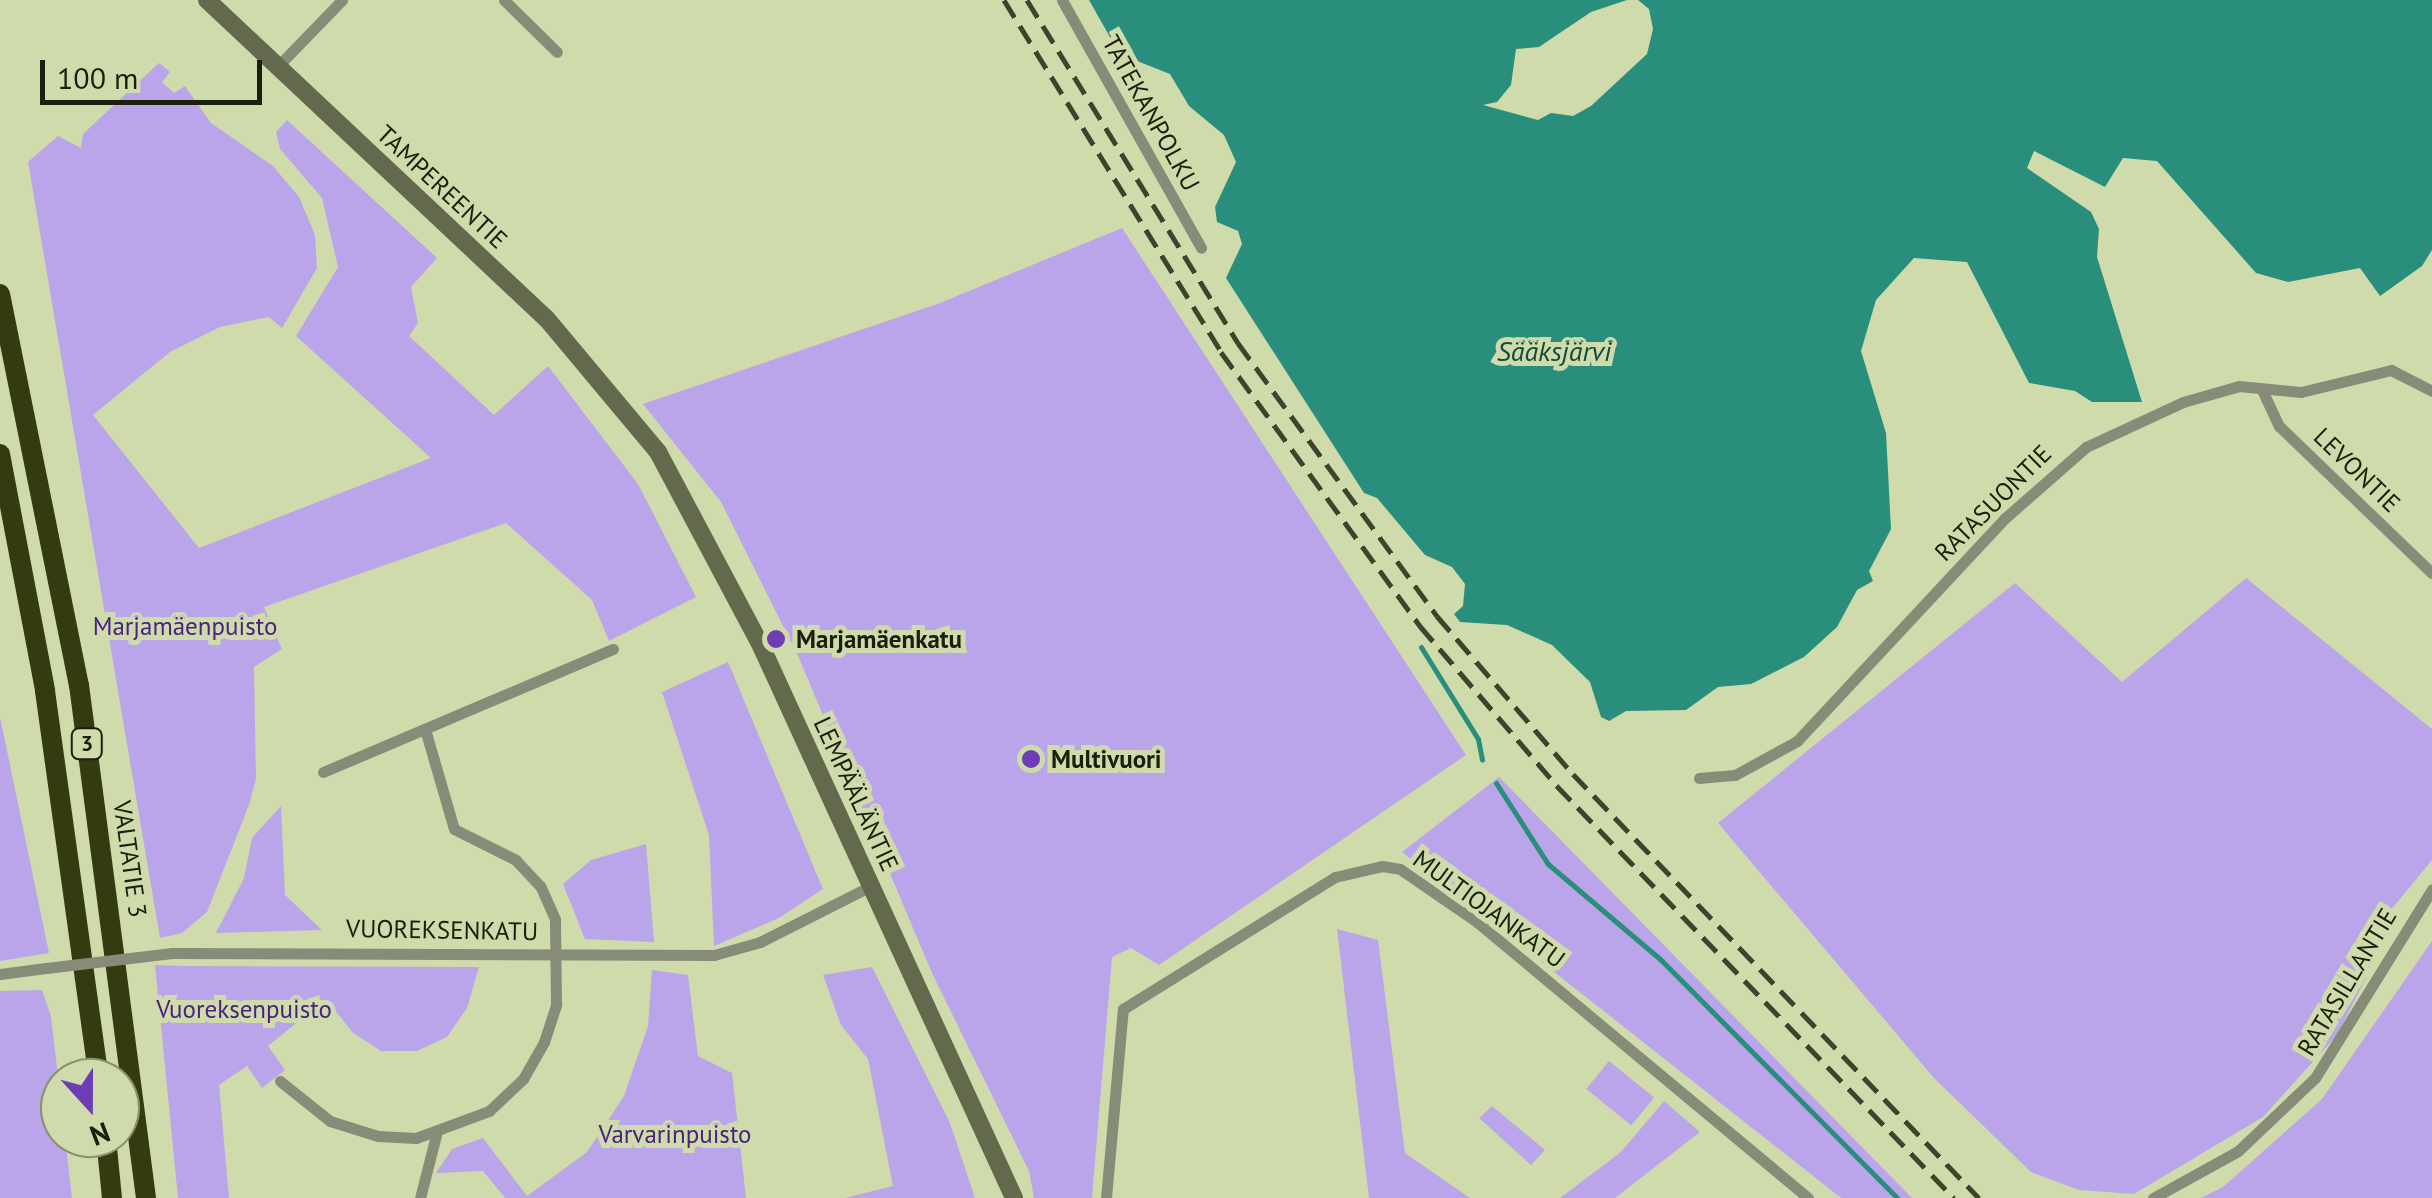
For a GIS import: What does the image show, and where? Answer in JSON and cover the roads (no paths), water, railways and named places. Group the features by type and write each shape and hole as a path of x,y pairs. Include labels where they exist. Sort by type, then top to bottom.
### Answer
{"highway":[{"name":"VALTATIE 3","path":"0,294 79,685 146,1198"},
{"name":"3","path":"0,454 45,691 95,1058"},
{"path":"108,1158 112,1198"}],"main road":[{"name":"TAMPEREENTIE","path":"207,0 546,318 635,419"},
{"name":"LEMPÄÄLÄNTIE","path":"635,419 688,502 737,596 1014,1198"}],"street":[{"path":"278,66 342,0"},
{"path":"504,0 556,52"},
{"name":"TATEKANPOLKU","path":"1062,0 1201,248"},
{"name":"RATASUONTIE","path":"1700,778 1735,774 1797,741 2065,460 2217,390 2301,392 2390,370 2432,391"},
{"name":"LEVONTIE","path":"2263,392 2279,426 2432,573"},
{"path":"323,772 613,648"},
{"path":"280,1081 318,1114 362,1133 436,1135 489,1111 536,1061 556,1004 560,954 556,919 529,872 503,851 454,829 425,730"},
{"name":"MULTIOJANKATU","path":"1106,1198 1122,1008 1335,877 1382,866 1400,869 1477,922 1808,1198"},
{"name":"VUOREKSENKATU","path":"0,974 172,953 727,953 871,886"},
{"name":"RATASILLANTIE","path":"2152,1198 2238,1151 2315,1078 2432,889"},
{"path":"420,1198 436,1135"}],"water":[{"name":"Sääksjärvi","path":"1089,0 1627,0 1591,12 1539,47 1516,49 1511,85 1497,102 1483,105 1538,120 1551,113 1573,116 1591,106 1647,54 1653,29 1649,9 1638,0 2432,0 2432,250 2422,266 2380,296 2360,268 2288,282 2256,273 2157,161 2123,158 2105,187 2034,151 2027,168 2091,212 2099,229 2097,257 2142,402 2092,402 2075,391 2029,383 1967,262 1914,258 1876,300 1861,351 1886,433 1891,529 1869,571 1873,581 1857,590 1837,627 1804,657 1751,684 1718,687 1686,710 1626,711 1609,721 1601,717 1590,682 1552,645 1507,625 1460,622 1454,614 1463,606 1465,584 1452,567 1425,555 1377,498 1364,493 1226,278 1242,244 1238,231 1217,222 1215,207 1236,162 1224,135 1189,106 1170,74 1137,61 1111,39"}],"waterway":[{"path":"1421,647 1478,739 1482,760"},
{"path":"1496,783 1548,864 1661,960 1897,1198"}],"railway":[{"path":"1004,0 1221,352 1420,626 1557,786 1954,1198"},
{"path":"1027,0 1238,343 1437,616 1573,774 1979,1198"}],"place":[{"name":"Marjamäenkatu","path":"776,639"},
{"name":"Multivuori","path":"1031,759"}],"park label":[{"name":"Marjamäenpuisto","path":"185,626"},
{"name":"Vuoreksenpuisto","path":"244,1009"},
{"name":"Varvarinpuisto","path":"675,1134"}]}
